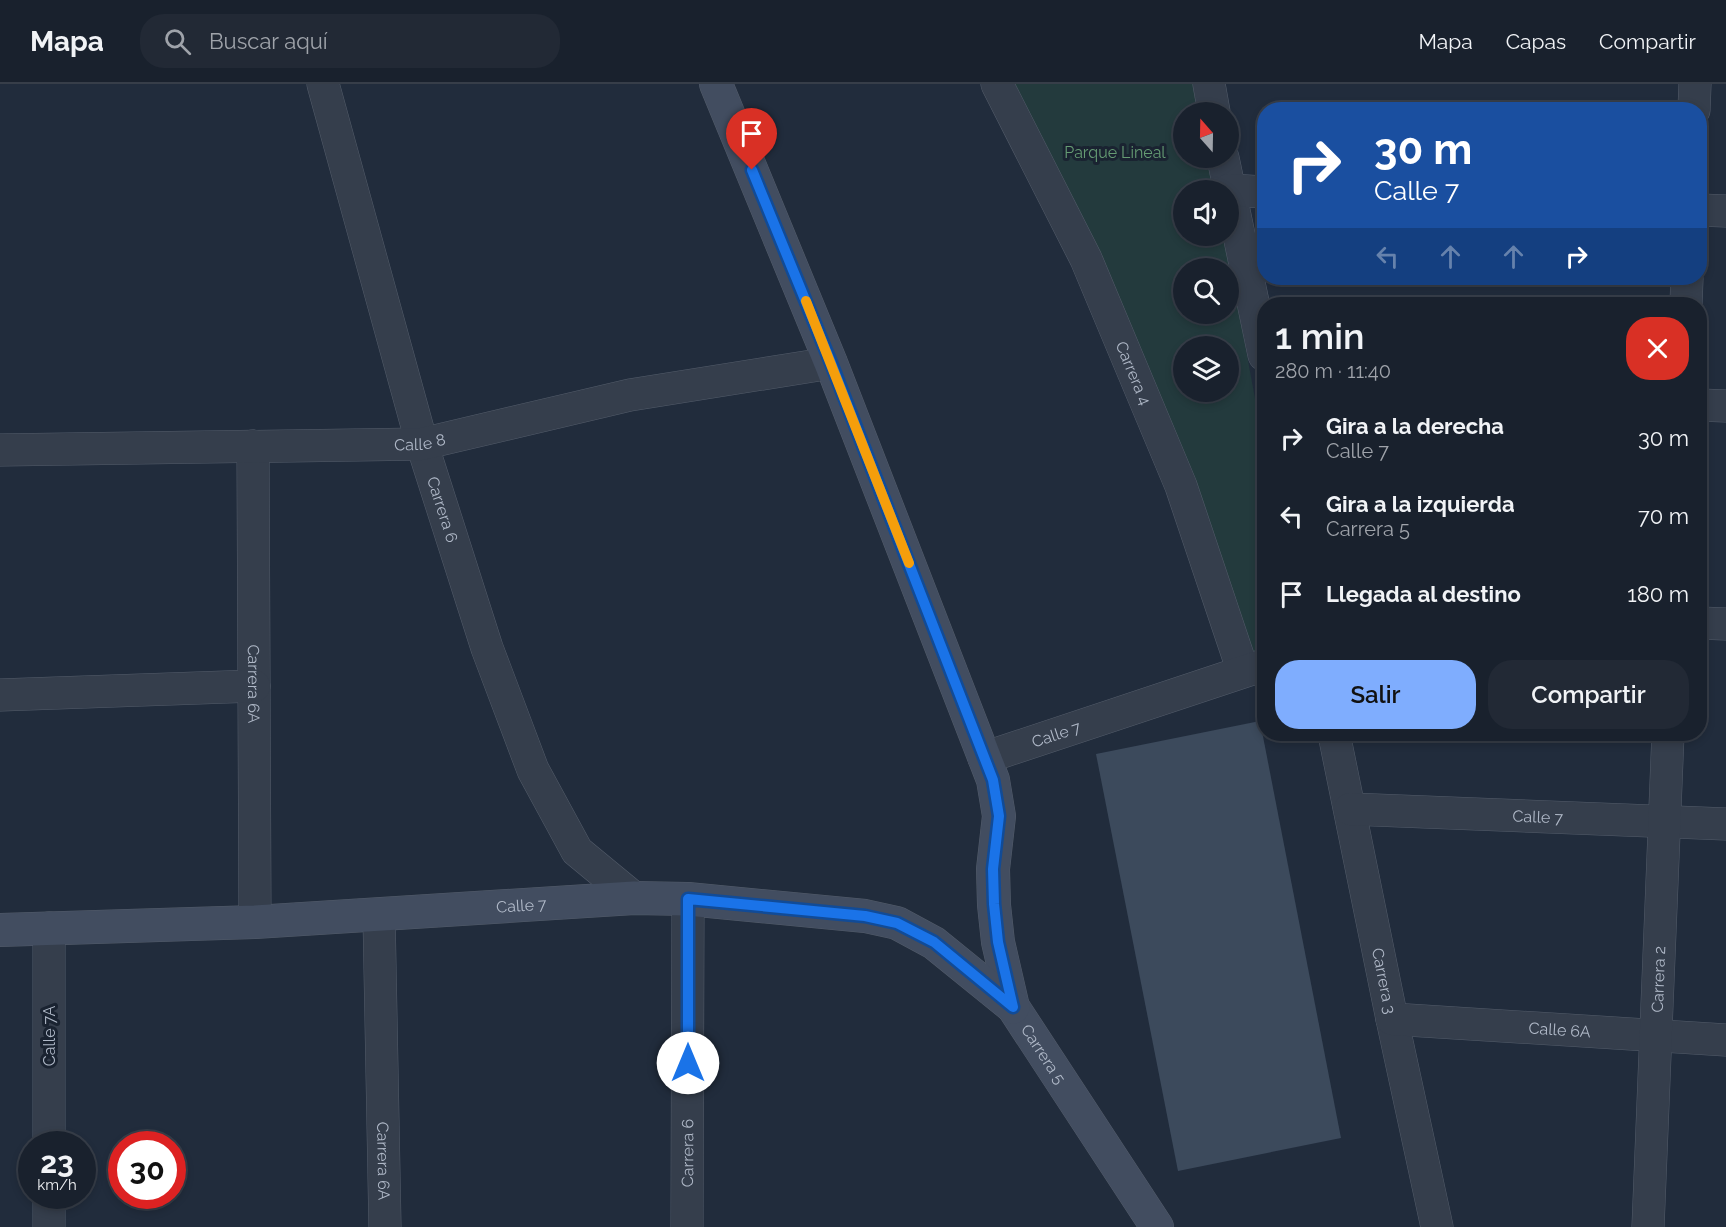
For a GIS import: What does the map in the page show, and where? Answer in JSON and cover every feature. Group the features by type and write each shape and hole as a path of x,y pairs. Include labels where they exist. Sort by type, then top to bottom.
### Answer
{"street":[{"name":"Carrera 6","path":"323,84 422,444 487,648 532,770 577,851 634,898"},
{"name":"Carrera 5","path":"716,84 831,363 993,780 999,816 993,869 994,904 998,942 1013,1007 1157,1227"},
{"name":"Carrera 4","path":"998,84 1086,259 1254,668"},
{"path":"1209,84 1212,102"},
{"path":"1694,102 1695,84"},
{"path":"1239,191 1257,192"},
{"path":"1707,210 1726,211"},
{"path":"1239,237 1257,322"},
{"name":"Calle 8","path":"0,450 422,444 630,395 831,363"},
{"path":"1707,405 1726,406"},
{"name":"Carrera 6A","path":"253,446 255,922"},
{"path":"1707,623 1726,624"},
{"name":"Calle 7","path":"984,758 1254,668"},
{"path":"0,695 254,686"},
{"name":"Carrera 3","path":"1335,741 1437,1227"},
{"name":"Carrera 2","path":"1648,1227 1668,741"},
{"name":"Calle 7","path":"1350,809 1726,824"},
{"name":"Calle 7","path":"0,930 255,922 634,898 688,899 865,916 897,923 934,942 1013,1007"},
{"name":"Carrera 6","path":"687,1227 688,899"},
{"name":"Carrera 6A","path":"379,915 385,1227"},
{"name":"Calle 7A","path":"49,928 49,1131"},
{"name":"Calle 6A","path":"1392,1019 1726,1040"},
{"path":"49,1209 49,1227"}],"green space":[{"name":"Parque Lineal","path":"1004,84 1197,84 1201,102 1173,102 1173,168 1213,168 1215,180 1173,180 1173,246 1227,246 1229,258 1173,258 1173,324 1239,324 1239,312 1257,409 1257,689 1191,492"}],"building":[{"path":"1257,722 1257,741 1264,741 1341,1138 1178,1171 1096,754"}],"slow traffic":[{"path":"806,301 909,563"}],"route":[{"path":"688,1063 688,899 865,916 897,923 934,942 1013,1007 998,942 994,904 993,869 999,816 993,780 831,363 752,170"}]}
